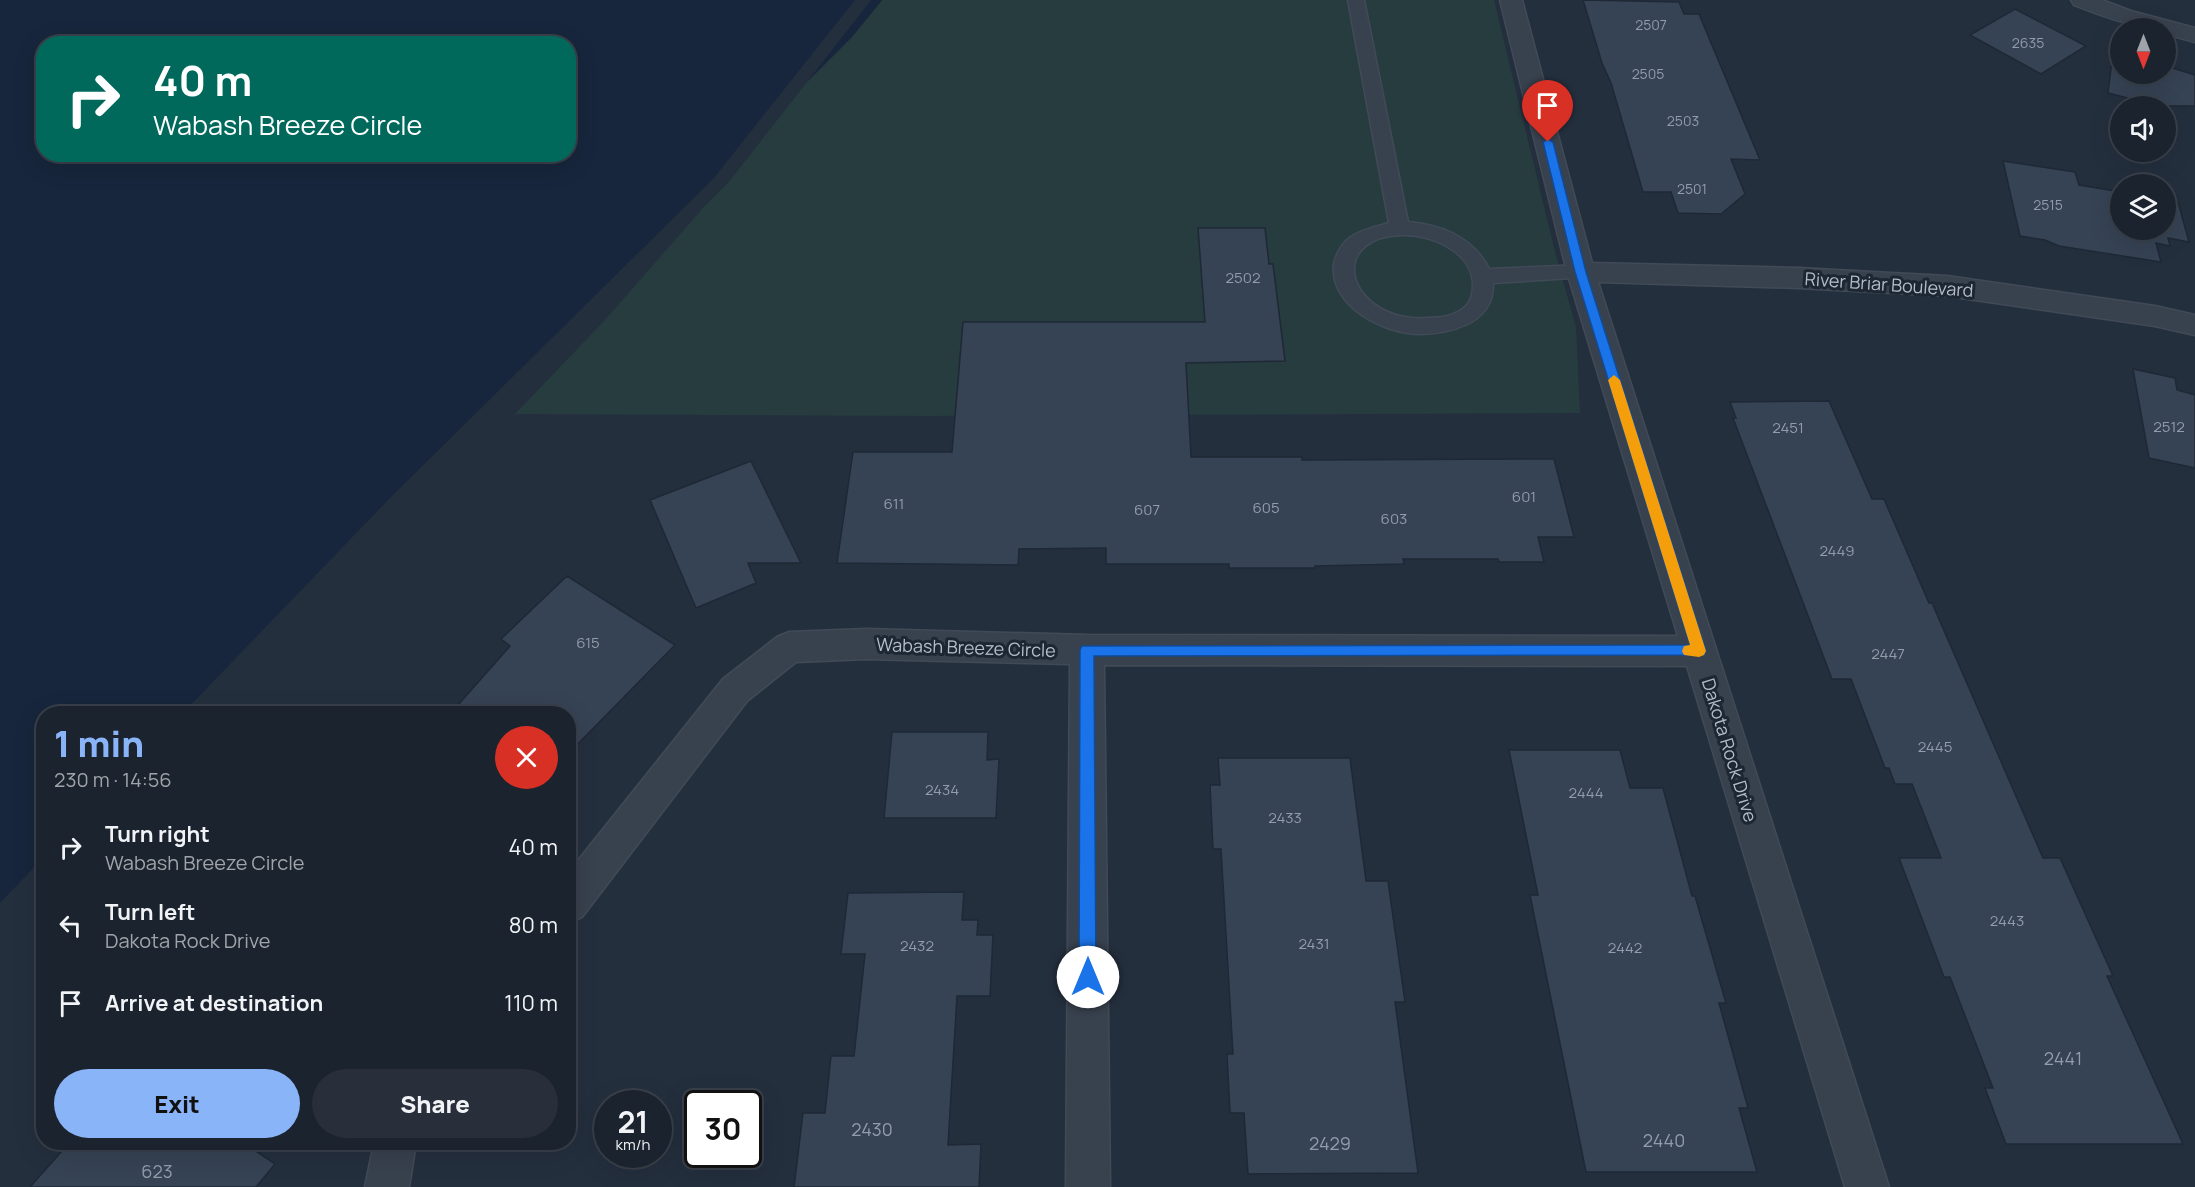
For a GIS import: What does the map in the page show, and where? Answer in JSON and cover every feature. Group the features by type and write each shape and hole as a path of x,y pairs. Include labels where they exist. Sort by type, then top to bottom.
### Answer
{"street":[{"name":"Dakota Rock Drive","path":"1511,0 1581,272 1867,1187"},
{"path":"2082,0 2123,16 2195,35"},
{"name":"River Briar Boulevard","path":"1581,272 1947,285 2154,316 2195,325"},
{"name":"Wabash Breeze Circle","path":"576,894 735,690 789,647 866,644 1087,650 1699,651"},
{"path":"1087,650 1088,1187"},
{"path":"387,1187 394,1150"}],"lane":[{"path":"1356,0 1400,229"},
{"path":"1410,228 1454,241 1470,253 1481,268 1483,276 1485,284 1482,299 1471,313 1455,322 1433,327 1410,327 1386,321 1365,309 1350,294 1343,278 1343,261 1352,247 1367,236 1387,230 1410,228"},
{"path":"1483,276 1581,272"}],"green space":[{"path":"882,0 1494,0 1556,256 1576,327 1580,413 930,416 515,414 605,320 703,208 728,183 807,82 852,37"}],"water":[{"path":"0,0 855,0 713,179 390,498 190,706 36,706 36,865 0,903"},
{"path":"871,0 882,0 852,37 807,82"}],"building":[{"path":"1583,0 1679,2 1684,14 1699,14 1760,160 1731,159 1745,194 1721,214 1678,213 1671,192 1643,192 1611,83 1602,63"},
{"path":"2015,9 2086,46 2041,74 1970,35"},
{"path":"2176,69 2195,75 2195,106 2176,106 2176,96 2120,96 2108,93 2110,77 2110,84 2176,84"},
{"path":"2003,161 2075,172 2079,185 2110,190 2110,240 2168,240 2170,246 2156,243 2161,262 2059,246 2045,240 2020,236"},
{"path":"2176,202 2178,202 2189,242 2176,240"},
{"path":"1198,228 1265,228 1269,264 1273,264 1285,361 1186,363 1191,457 1302,457 1302,460 1554,459 1574,537 1538,537 1544,562 1499,562 1498,559 1403,559 1404,564 1315,566 1315,568 1229,568 1229,564 1106,564 1106,548 1019,549 1018,565 837,563 853,452 952,452 963,322 1205,322"},
{"path":"2133,369 2175,378 2177,390 2195,395 2195,468 2149,458"},
{"path":"1829,401 1872,499 1884,499 2043,858 2060,858 2113,976 2107,976 2183,1144 2006,1144 1985,1088 1993,1088 1950,977 1944,977 1899,858 1941,858 1912,784 1895,784 1889,768 1885,768 1851,679 1832,679 1733,418 1736,418 1730,402"},
{"path":"751,461 801,563 748,563 756,583 696,608 650,500"},
{"path":"567,576 675,645 576,746 576,706 457,706 510,646 501,639"},
{"path":"892,732 988,732 987,760 999,759 996,818 884,818"},
{"path":"1509,750 1620,750 1630,788 1663,788 1692,896 1695,896 1726,1003 1719,1003 1748,1108 1739,1108 1757,1172 1586,1172 1530,895 1538,895"},
{"path":"1218,758 1350,758 1366,881 1388,881 1405,1002 1395,1002 1418,1173 1248,1174 1244,1113 1230,1113 1227,1054 1233,1054 1221,849 1213,849 1210,785 1220,785"},
{"path":"964,892 962,920 978,920 977,935 993,935 990,996 957,996 948,1145 981,1144 979,1187 794,1187 803,1113 825,1113 831,1056 854,1056 865,954 841,954 848,893"},
{"path":"63,1150 254,1150 275,1164 256,1187 30,1187"}],"slow traffic":[{"path":"1614,380 1699,651 1689,651"}],"route":[{"path":"1088,977 1087,650 1699,651 1581,272 1548,142"}]}
